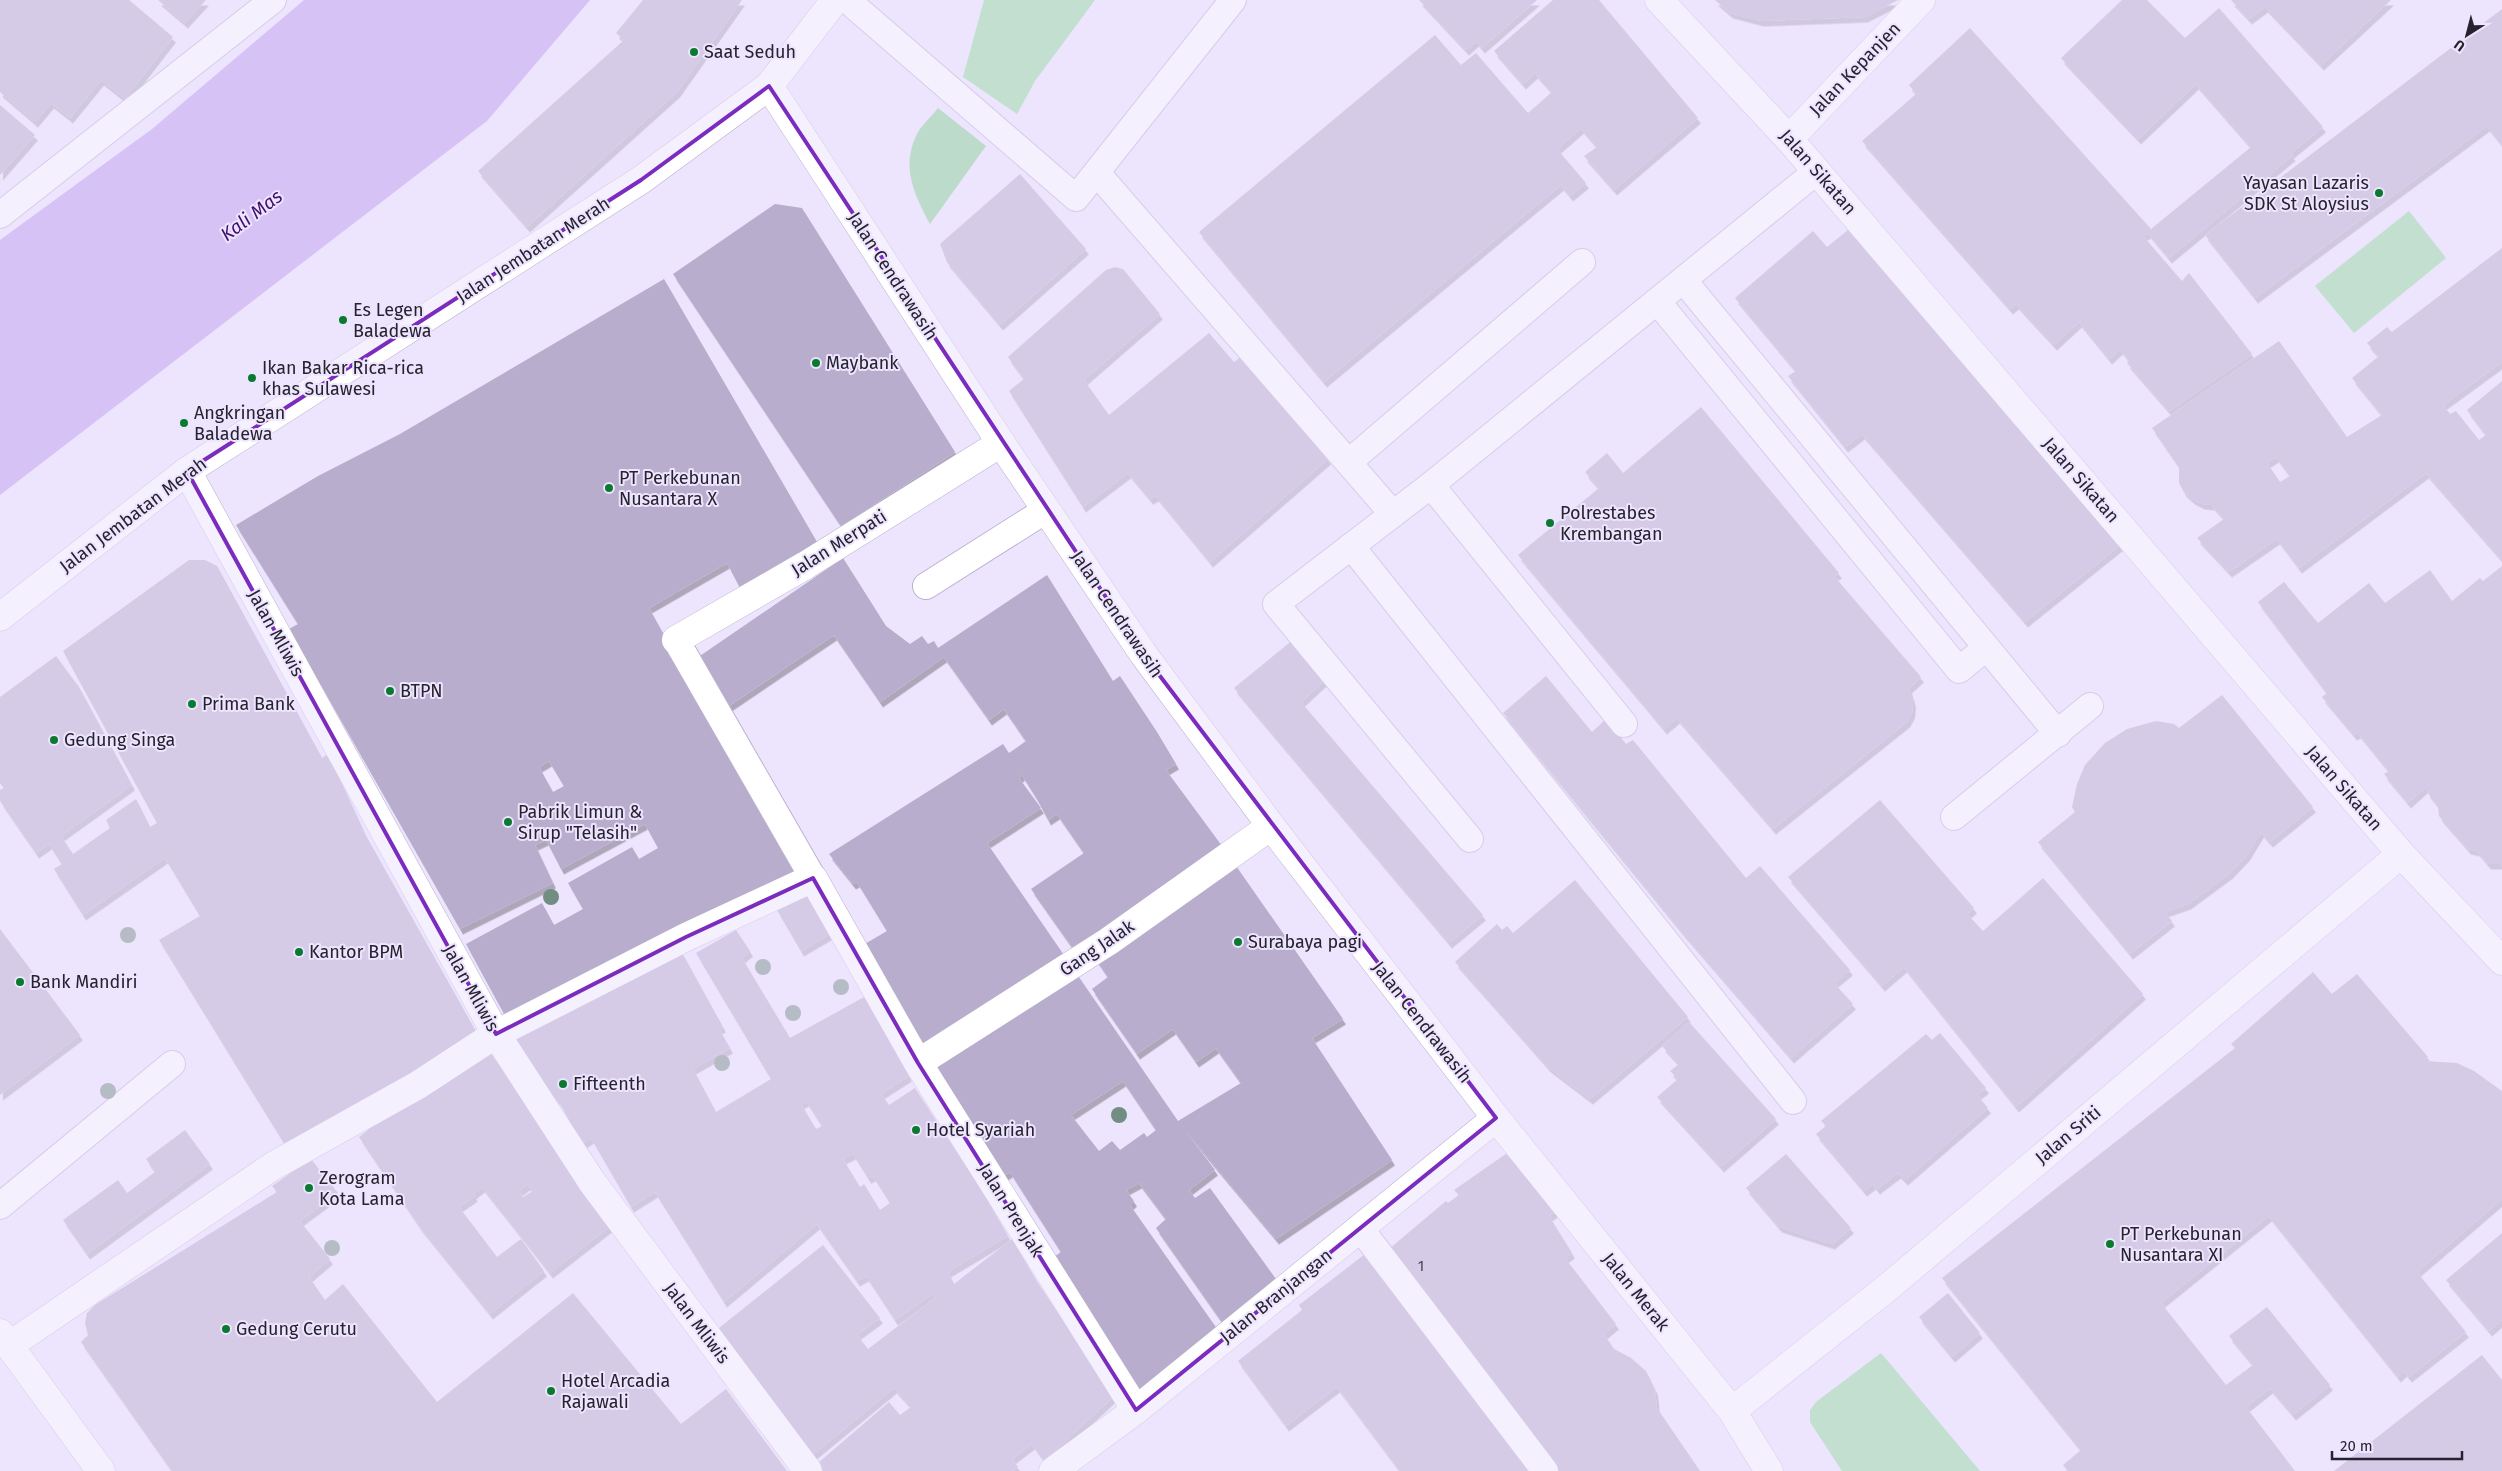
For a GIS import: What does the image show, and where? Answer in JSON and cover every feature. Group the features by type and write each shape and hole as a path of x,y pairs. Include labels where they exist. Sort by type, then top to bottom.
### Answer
{"street":[{"name":"Jalan Jembatan Merah","path":"0,617 187,471 641,180 769,86 835,0"},
{"name":"Jalan Sikatan","path":"1660,0 1789,138 2401,854 2502,961"},
{"name":"Jalan Kepanjen","path":"1789,138 1921,0"},
{"name":"Jalan Cendrawasih","path":"769,86 1001,443 1144,655 1270,826 1496,1118"},
{"name":"Jalan Merpati","path":"676,640 806,565 1001,443"},
{"name":"Jalan Mliwis","path":"187,471 496,1034 592,1182 808,1471"},
{"name":"Gang Jalak","path":"918,1063 1109,941 1270,826"},
{"name":"Jalan Sriti","path":"1732,1411 1887,1288 2401,854"},
{"path":"101,1471 5,1339 273,1166 418,1085 496,1034 711,925 813,878"},
{"name":"Jalan Prenjak","path":"813,878 918,1063 1136,1410"},
{"name":"Jalan Branjangan","path":"1053,1471 1136,1410 1496,1118"},
{"name":"Jalan Merak","path":"1496,1118 1732,1411 1769,1471"}],"lane":[{"path":"0,215 273,0"},
{"path":"847,0 1076,198 1232,0"},
{"path":"1470,839 1276,604 1431,485 1817,171"},
{"path":"1097,173 1394,514"},
{"path":"1349,462 1582,262"},
{"path":"1684,280 2058,734"},
{"path":"1657,301 1959,670 1986,648"},
{"path":"1431,485 1624,724"},
{"path":"926,586 1046,510"},
{"path":"1351,546 1793,1101"},
{"path":"676,640 813,878"},
{"path":"1954,817 2090,706"},
{"path":"0,1206 172,1064"},
{"path":"1360,1228 1545,1471"}],"highlighted area":[{"path":"769,86 1144,655 1496,1118 1136,1410 918,1063 813,878 686,937 496,1034 187,471 641,180"}],"green space":[{"path":"984,0 1095,0 1035,81 1017,114 963,77"},
{"path":"938,108 986,146 930,224 914,191 911,180 910,156 918,132"},
{"path":"2409,211 2446,258 2354,333 2315,286"},
{"path":"1881,1353 1980,1471 1842,1471 1810,1422 1810,1410 1816,1402"}],"water":[{"name":"Kali Mas","path":"304,0 590,0 487,121 0,495 0,240 152,129"}],"building":[{"path":"0,0 129,0 173,37 125,99 101,80 70,118 51,103 35,122 0,92"},
{"path":"158,0 206,0 185,23"},
{"path":"643,0 742,0 677,92 527,227 478,171 624,40 616,33"},
{"path":"1419,0 1537,0 1482,48 1476,41 1466,50"},
{"path":"1553,0 1599,0 1698,118 1614,190 1584,156 1597,147 1581,128 1557,149 1586,183 1570,196 1561,185 1324,382 1199,232 1435,35 1461,65 1476,53 1528,113 1552,92 1535,73 1523,84 1494,51"},
{"path":"1715,0 1898,0 1865,17 1761,21 1730,13"},
{"path":"2122,0 2147,0 2185,38 2219,8 2323,127 2290,154 2293,155 2169,258 2148,233 2143,236 2182,281 2189,273 2252,354 2169,411 2127,363 2129,361 2120,349 2109,359 2079,322 2054,345 2016,304 2010,309 1862,141 1916,94 1909,85 1970,28 2151,229 2251,147 2196,84 2138,139 2061,58"},
{"path":"2231,0 2391,0 2321,65 2265,7 2249,19"},
{"path":"2502,9 2502,145 2487,126 2255,298 2205,235"},
{"path":"0,105 35,135 0,175"},
{"path":"1020,174 1086,249 1000,325 947,262 940,244"},
{"name":"Maybank","path":"775,204 802,208 955,452 841,526 673,274"},
{"path":"1853,226 2123,543 2025,622 1862,434 1845,447 1788,376 1796,371 1735,298 1813,231 1827,247"},
{"path":"2502,248 2502,362 2443,405 2450,414 2456,411 2479,440 2486,435 2467,410 2502,381 2502,560 2426,473 2299,568 2277,539 2229,572 2197,538 2224,519 2212,505 2202,504 2184,492 2179,483 2179,467 2152,428 2279,341 2347,437 2382,415 2352,378 2379,356 2367,343 2387,327 2392,332","holes":["2276,457 2290,476 2280,482 2267,463"]},
{"path":"1115,267 1123,269 1160,314 1084,380 1109,415 1209,333 1234,362 1245,354 1328,459 1210,562 1156,496 1150,499 1124,468 1128,473 1083,507 1009,391 1024,379 1008,357 1106,270"},
{"path":"664,279 817,542 740,588 727,563 649,608 723,741 801,873 508,1021 466,944 542,903 554,925 583,909 568,883 632,847 639,859 658,848 645,824 561,869 546,840 535,845 553,883 460,929 289,629 298,624 236,525 318,476 400,434","holes":["549,761 564,786 553,792 539,767"]},
{"path":"1701,407 1839,573 1834,576 1921,677 1909,688 1913,702 1912,713 1907,722 1773,829 1677,718 1664,729 1518,555 1599,488 1585,472 1607,453 1623,473"},
{"path":"843,558 886,626 910,644 922,636 928,644 934,641 938,648 1047,575 1113,681 1120,676 1157,732 1176,764 1166,770 1225,850 1077,954 1031,889 1084,853 1057,814 1048,820 1022,775 1019,778 1041,808 987,843 1066,958 925,1053 863,945 887,931 857,882 853,884 829,854 1003,744 1009,753 1026,741 1004,709 989,720 944,657 880,702 834,635 723,710 694,660"},
{"path":"189,560 205,560 217,566 322,758 328,754 365,834 478,1035 287,1148 159,940 200,916 165,858 83,915 54,869 62,864 49,844 36,853 0,801 0,790 4,788 0,783 0,697 56,656 79,687 132,785 61,836 73,854 110,828 106,820 136,799 150,827 157,823 63,651"},
{"path":"2502,566 2502,866 2500,864 2488,864 2477,851 2468,849 2439,816 2438,806 2427,792 2429,784 2408,803 2384,774 2389,771 2358,733 2354,735 2322,697 2327,693 2258,602 2284,582 2318,623 2369,583 2385,603 2430,570 2452,601 2480,578 2483,581"},
{"path":"1294,639 1327,678 1301,702 1483,915 1449,943 1234,688"},
{"path":"1546,676 1592,732 1606,719 1626,744 1633,740 1746,878 1760,866 1850,970 1834,983 1853,1004 1791,1058 1682,932 1503,713"},
{"path":"2222,695 2313,807 2270,842 2261,832 2247,855 2230,873 2188,904 2165,912 2172,921 2130,954 2038,842 2075,812 2072,807 2077,784 2085,765 2105,743 2127,729 2156,721 2174,724 2179,728"},
{"path":"1880,800 1974,908 1967,914 1983,931 2043,878 2143,994 2016,1107 1904,967 1882,986 1788,877"},
{"path":"1234,863 1343,1019 1312,1038 1392,1160 1276,1239 1184,1129 1215,1170 1189,1190 1195,1198 1210,1188 1276,1279 1222,1322 1156,1228 1166,1219 1139,1183 1126,1190 1134,1201 1130,1205 1218,1330 1139,1391 1051,1259 1061,1252 1010,1172 998,1179 929,1065 1072,967 1178,1121 1241,1083 1216,1048 1196,1062 1173,1029 1137,1054 1092,989 1108,977 1095,958","holes":["1123,1081 1156,1130 1147,1137 1144,1133 1120,1150 1112,1141 1099,1151 1071,1115"]},
{"path":"1575,880 1688,1017 1590,1099 1548,1067 1455,962 1497,924 1502,930 1507,926 1513,933"},
{"path":"806,892 830,934 801,951 777,910"},
{"name":"Bank Mandiri","path":"0,929 80,1035 0,1095"},
{"path":"736,930 750,951 742,958 790,1038 864,997 909,1076 881,1094 889,1105 915,1088 967,1168 974,1164 996,1199 989,1203 1008,1236 948,1272 954,1284 1012,1239 1036,1280 1114,1396 1044,1461 1032,1444 1012,1459 1018,1467 1012,1471 824,1471 818,1463 889,1402 900,1415 911,1407 894,1388 809,1458 714,1332 823,1245 880,1318 857,1335 868,1349 935,1298 934,1293 895,1320 866,1276 857,1281 817,1224 724,1302 655,1192 631,1207 591,1138 582,1144 560,1103 538,1077 515,1038 681,951 723,1027 719,1029 730,1048 693,1069 716,1112 771,1079 696,953","holes":["806,1101 822,1126 816,1129 801,1104","853,1154 868,1178 873,1176 890,1203 880,1210 864,1184 860,1187 843,1159"]},
{"name":"PT Perkebunan Nusantara XI","path":"2313,972 2332,994 2357,974 2428,1057 2423,1061 2457,1063 2474,1071 2502,1091 2502,1199 2417,1272 2466,1332 2409,1377 2404,1371 2398,1377 2269,1216 2161,1303 2226,1385 2253,1365 2229,1336 2267,1307 2330,1385 2293,1415 2270,1388 2246,1407 2295,1471 2068,1471 2063,1465 2081,1450 1942,1278 2235,1048 2231,1044"},
{"path":"1689,1022 1776,1119 1721,1167 1657,1097 1678,1079 1670,1071 1679,1064 1662,1046"},
{"path":"1940,1033 1986,1088 1977,1095 1988,1108 1905,1180 1898,1173 1877,1189 1873,1184 1864,1191 1816,1134 1826,1126 1821,1121 1926,1034 1932,1040"},
{"path":"487,1048 613,1224 550,1273 482,1187 473,1194 475,1196 459,1207 497,1257 521,1239 544,1271 490,1314 419,1226 359,1137 368,1130 364,1125","holes":["527,1185 533,1191 523,1197 519,1191"]},
{"path":"185,1130 210,1164 87,1254 63,1220 118,1180 127,1193 155,1172 146,1159"},
{"path":"1513,1149 1555,1212 1549,1216 1572,1253 1565,1258 1616,1324 1604,1334 1614,1349 1631,1358 1646,1371 1655,1390 1657,1408 1700,1471 1557,1471 1510,1402 1389,1249 1446,1201 1448,1203 1459,1195 1454,1190"},
{"path":"1786,1154 1851,1228 1832,1244 1779,1227 1746,1188"},
{"path":"311,1159 338,1193 300,1221 330,1259 309,1277 325,1300 343,1284 437,1402 573,1293 681,1424 726,1389 787,1471 172,1471 81,1342 88,1335 85,1323 87,1313 95,1305 277,1192 272,1186"},
{"path":"2502,1233 2502,1320 2489,1331 2446,1280"},
{"path":"1369,1251 1542,1471 1400,1471 1337,1387 1286,1426 1238,1361 1302,1310 1299,1305"},
{"path":"1948,1293 1980,1333 1952,1357 1919,1317"},
{"path":"2482,1355 2502,1380 2502,1471 2334,1471"}],"place":[{"name":"Saat Seduh","path":"694,52"},
{"name":"Yayasan Lazaris SDK St Aloysius","path":"2379,193"},
{"name":"Es Legen Baladewa","path":"343,320"},
{"name":"Maybank","path":"816,363"},
{"name":"Ikan Bakar Rica-rica khas Sulawesi","path":"252,378"},
{"name":"Angkringan Baladewa","path":"184,423"},
{"name":"PT Perkebunan Nusantara X","path":"609,488"},
{"name":"Polrestabes Krembangan","path":"1550,523"},
{"name":"BTPN","path":"390,691"},
{"name":"Prima Bank","path":"192,704"},
{"name":"Gedung Singa","path":"54,740"},
{"name":"Pabrik Limun & Sirup \"Telasih\"","path":"508,822"},
{"name":"Surabaya pagi","path":"1238,942"},
{"name":"Kantor BPM","path":"299,952"},
{"name":"Bank Mandiri","path":"20,982"},
{"name":"Fifteenth","path":"563,1084"},
{"name":"Hotel Syariah","path":"916,1130"},
{"name":"Zerogram Kota Lama","path":"309,1188"},
{"name":"PT Perkebunan Nusantara XI","path":"2110,1244"},
{"name":"Gedung Cerutu","path":"226,1329"},
{"name":"Hotel Arcadia Rajawali","path":"551,1391"}]}
